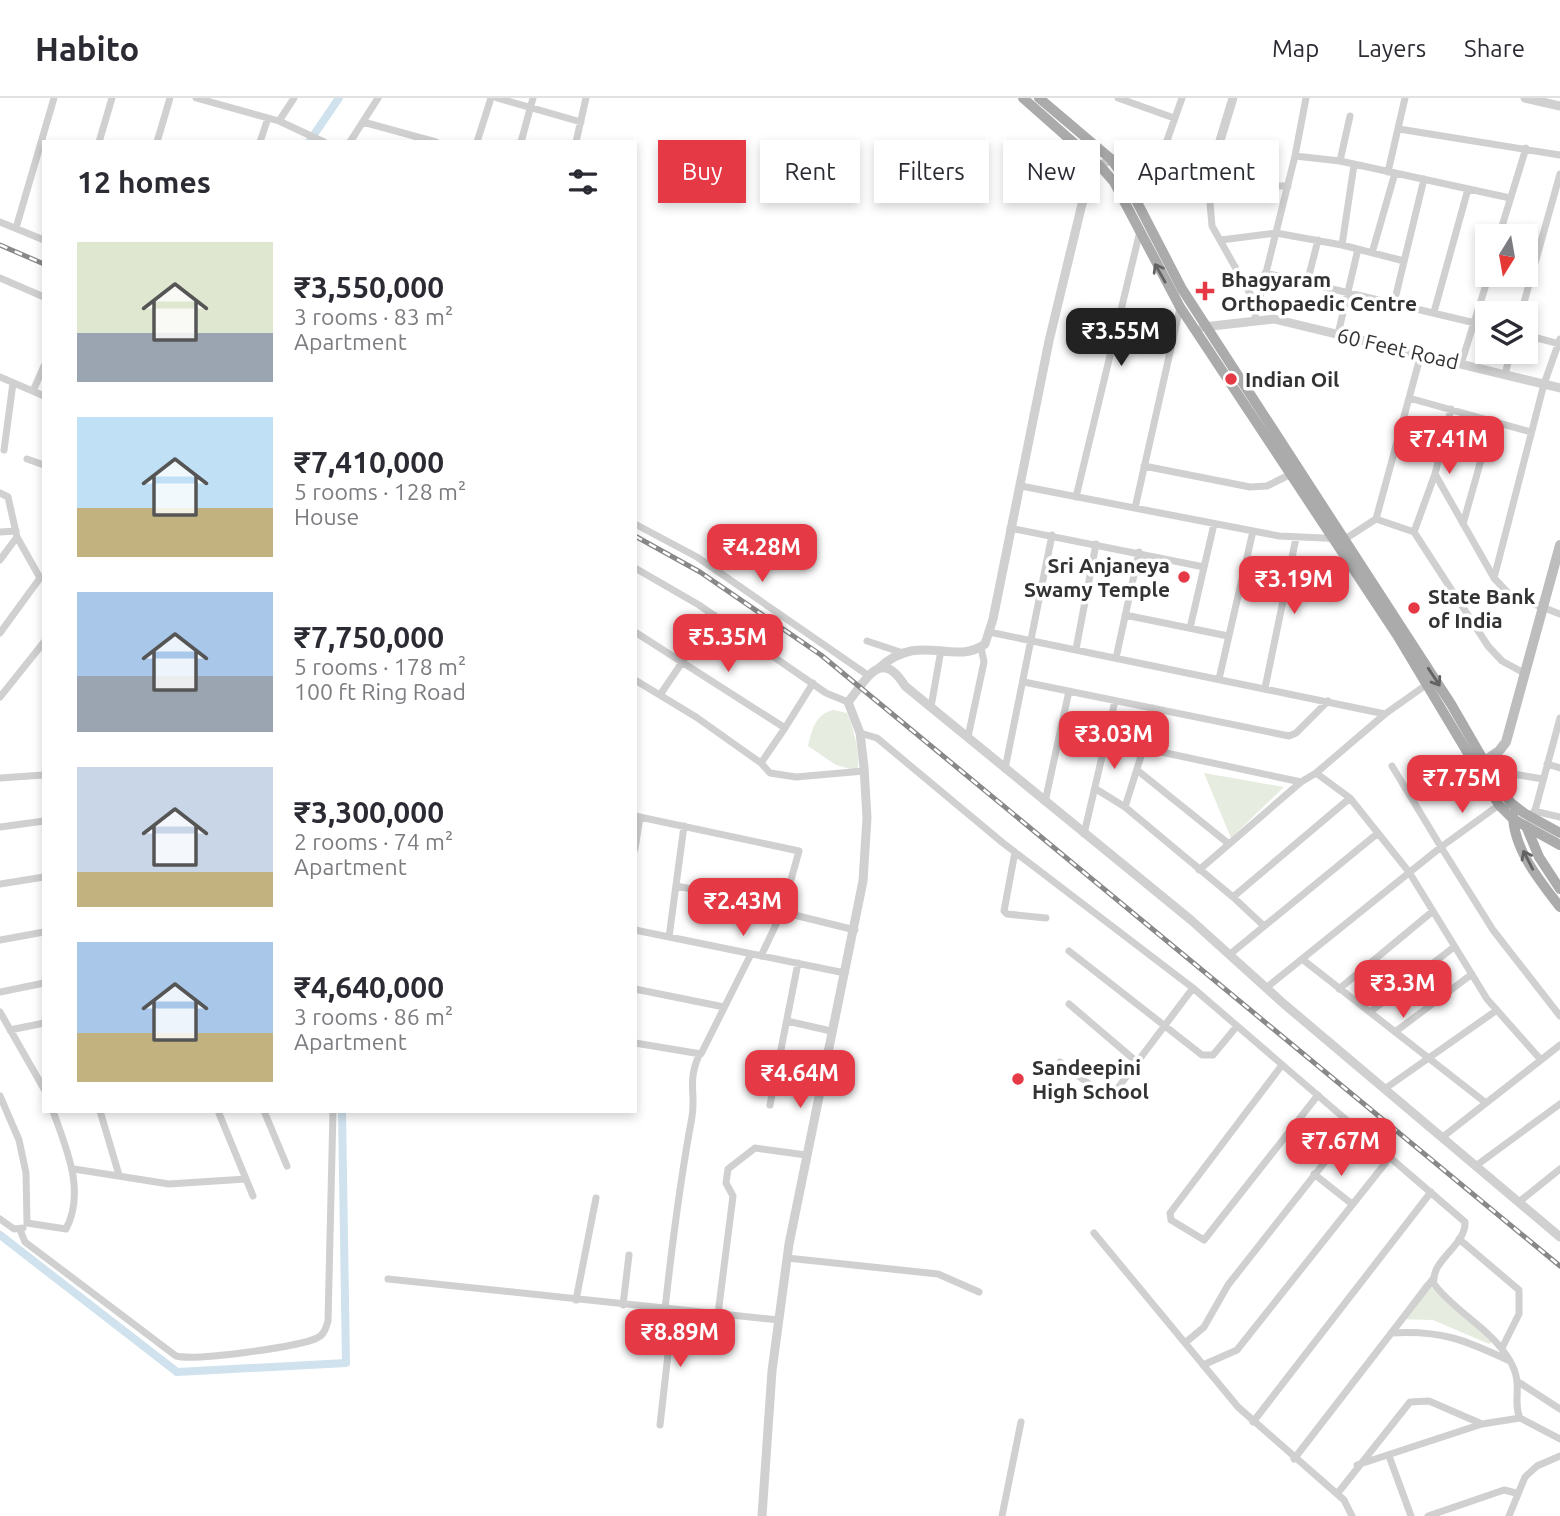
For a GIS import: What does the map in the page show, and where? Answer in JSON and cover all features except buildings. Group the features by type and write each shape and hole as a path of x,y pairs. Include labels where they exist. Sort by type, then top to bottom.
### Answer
{"main road":[{"path":"1023,98 1071,140"},
{"path":"1039,98 1111,159 1199,327 1289,475 1397,635 1426,685 1480,765 1526,818 1560,845"},
{"path":"1100,166 1124,199 1180,307 1199,327 1345,539 1451,704 1499,805 1560,833"},
{"path":"1480,765 1506,742 1560,545"},
{"path":"1526,818 1539,857 1560,889"},
{"path":"1526,818 1517,838 1532,869 1560,907"}],"street":[{"path":"16,228 54,98"},
{"path":"100,140 112,98"},
{"path":"158,140 170,98"},
{"path":"196,98 224,102 279,121 322,140"},
{"path":"279,121 294,98"},
{"path":"351,140 378,98"},
{"path":"478,140 491,98"},
{"path":"498,98 581,122"},
{"path":"522,140 533,98"},
{"path":"576,140 586,98"},
{"path":"1118,98 1174,118"},
{"path":"1142,107 1145,98"},
{"path":"1167,140 1182,98"},
{"path":"1221,140 1233,98"},
{"path":"1254,321 1295,156 1306,98"},
{"path":"1372,253 1392,173 1405,98"},
{"path":"1525,98 1560,106"},
{"path":"1340,161 1350,116"},
{"path":"261,140 268,118"},
{"path":"363,122 429,140"},
{"path":"1399,129 1560,155"},
{"path":"1502,224 1526,148"},
{"path":"1295,156 1340,161 1510,198"},
{"path":"1100,166 1114,159"},
{"path":"1342,245 1354,164"},
{"path":"1524,301 1560,174"},
{"path":"1394,303 1424,179"},
{"path":"1279,186 1287,186"},
{"path":"1434,312 1468,189"},
{"path":"867,641 900,652 967,652 981,646 989,632 1061,288 1082,203"},
{"path":"1210,203 1212,226 1258,307"},
{"path":"0,222 42,239"},
{"path":"1076,497 1140,231"},
{"path":"1221,240 1276,233 1342,245 1404,261"},
{"path":"1307,283 1318,240"},
{"path":"1338,334 1359,249"},
{"path":"1265,273 1475,323 1461,363"},
{"path":"0,278 42,296"},
{"path":"1135,509 1180,307"},
{"name":"60 Feet Road","path":"1199,327 1274,319 1560,388"},
{"path":"1494,578 1544,384 1560,342 1538,337"},
{"path":"1021,486 1253,531 1296,538 1345,539 1376,519 1421,354"},
{"path":"1505,374 1508,364"},
{"path":"33,391 42,371"},
{"path":"0,377 42,395"},
{"path":"4,450 13,383"},
{"path":"1409,398 1531,432"},
{"path":"1414,532 1434,474 1451,409"},
{"path":"1463,524 1492,421"},
{"path":"27,459 42,464"},
{"path":"1144,466 1250,487 1267,486 1289,475"},
{"path":"1434,474 1494,578 1510,595 1560,614"},
{"path":"0,493 8,497 16,534 42,580 0,633"},
{"path":"1376,519 1414,532 1488,646 1502,661 1524,673"},
{"path":"1190,628 1214,524"},
{"path":"637,525 697,557 869,676"},
{"path":"1010,528 1205,566"},
{"path":"1219,679 1253,531"},
{"path":"0,532 16,534"},
{"path":"0,560 16,534"},
{"path":"1005,769 1052,535"},
{"path":"1265,688 1296,538"},
{"path":"1076,649 1096,544"},
{"path":"1116,658 1139,552"},
{"path":"637,569 714,615 813,683 848,702 860,733 866,849 855,930 831,1031 787,1258 762,1516"},
{"path":"660,695 714,615"},
{"path":"1125,615 1228,636"},
{"path":"989,632 1385,714"},
{"path":"637,633 785,728"},
{"path":"0,696 42,644"},
{"path":"968,737 984,662 981,646"},
{"path":"931,707 941,650"},
{"path":"848,702 869,676 900,652"},
{"path":"879,668 896,672 905,687 1229,955 1559,1234"},
{"path":"637,681 761,763 770,773 796,777 864,771"},
{"path":"1024,682 1289,736 1296,733 1328,701"},
{"path":"761,763 813,683"},
{"path":"1199,870 1301,782 1316,773 1385,714 1426,685"},
{"path":"1045,802 1069,691"},
{"path":"1084,834 1115,701"},
{"path":"1125,807 1153,708"},
{"path":"1560,718 1543,779 1526,818 1560,817"},
{"path":"860,733 877,738 1015,852 1193,988 1465,1222 1459,1239 1433,1279 1294,1459"},
{"path":"1142,753 1152,750 1301,782"},
{"path":"1547,764 1560,768"},
{"path":"1392,766 1493,930 1560,1016"},
{"path":"1137,770 1229,844"},
{"path":"1316,773 1350,798 1409,872 1454,947 1497,1010 1541,1060"},
{"path":"1500,787 1513,774 1543,779"},
{"path":"0,778 42,775"},
{"path":"1096,789 1125,807 1264,926"},
{"path":"1233,897 1350,798"},
{"path":"1266,988 1409,872 1499,805"},
{"path":"638,816 799,851 782,909 761,956"},
{"path":"0,827 42,821"},
{"path":"669,937 684,826"},
{"path":"1229,955 1378,833"},
{"path":"1015,852 1004,911 1007,914 1046,918"},
{"path":"0,884 42,877"},
{"path":"676,886 782,909 855,930"},
{"path":"1339,989 1433,911"},
{"path":"637,930 845,973"},
{"path":"0,940 42,932"},
{"path":"1370,1012 1454,947"},
{"path":"1069,951 1207,1056 1213,1055 1237,1026"},
{"path":"660,1425 681,1169 693,1106 690,1078 751,954"},
{"path":"1302,959 1486,1103"},
{"path":"770,1105 798,963"},
{"path":"1395,1032 1472,974"},
{"path":"0,992 42,983"},
{"path":"1060,1062 1108,1097 1193,988"},
{"path":"637,989 724,1007"},
{"path":"1069,1004 1137,1062"},
{"path":"1386,1088 1497,1010"},
{"path":"0,1012 42,1085"},
{"path":"788,1021 831,1031"},
{"path":"10,1030 42,1023"},
{"path":"637,1043 699,1055"},
{"path":"1444,1136 1560,1045"},
{"path":"32,1066 42,1064"},
{"path":"1282,1065 1170,1213 1171,1220 1204,1240 1318,1095"},
{"path":"0,1096 8,1112 26,1173 27,1223 20,1230"},
{"path":"1477,1165 1560,1104"},
{"path":"0,1116 8,1112"},
{"path":"27,1223 68,1227 74,1169 54,1113"},
{"path":"101,1113 119,1175"},
{"path":"219,1113 253,1196"},
{"path":"265,1113 287,1167"},
{"path":"0,1219 20,1230 25,1241 176,1356 252,1350 314,1339 325,1331 328,1321 333,1113"},
{"path":"1185,1343 1204,1327 1228,1285 1353,1125"},
{"path":"718,1314 733,1196 726,1183 728,1169 755,1148 806,1156"},
{"path":"1203,1365 1237,1350 1391,1156"},
{"path":"74,1169 169,1184 246,1179"},
{"path":"1519,1202 1560,1169"},
{"path":"1314,1174 1352,1204"},
{"path":"1253,1422 1431,1192"},
{"path":"576,1300 596,1198"},
{"path":"1094,1233 1253,1422 1344,1500 1352,1516"},
{"path":"1459,1239 1519,1290 1519,1314 1502,1348"},
{"path":"623,1305 629,1255"},
{"path":"787,1258 938,1274 979,1292"},
{"path":"387,1279 779,1320"},
{"path":"1433,1279 1436,1288 1502,1348 1511,1362 1520,1383 1517,1409 1521,1418"},
{"path":"1391,1333 1425,1331 1444,1334 1511,1362"},
{"path":"1520,1383 1560,1409"},
{"path":"1337,1494 1406,1405 1415,1400 1429,1401 1482,1423"},
{"path":"1357,1465 1482,1423 1521,1418 1560,1439"},
{"path":"1002,1516 1021,1422"},
{"path":"1389,1456 1411,1516"},
{"path":"1509,1516 1514,1511 1516,1493 1522,1481 1537,1465 1560,1457"},
{"path":"1428,1516 1504,1490 1516,1493"}],"shaded area":[{"path":"833,710 847,713 856,742 858,771 836,765 808,746 813,728 819,719"},
{"path":"1204,773 1284,787 1231,838"},
{"path":"1425,1282 1494,1340 1489,1344 1433,1320 1398,1319"}],"waterway":[{"path":"310,140 339,98"},
{"path":"0,1235 177,1372 346,1363 342,1113"}],"railway":[{"path":"0,245 42,263"},
{"path":"637,537 700,572 821,655 1560,1266"}],"place":[{"name":"Bhagyaram Orthopaedic Centre","path":"1205,291"},
{"name":"Indian Oil","path":"1231,379"},
{"name":"Sri Anjaneya Swamy Temple","path":"1184,577"},
{"name":"State Bank of India","path":"1414,608"},
{"name":"Sandeepini High School","path":"1018,1079"}]}
